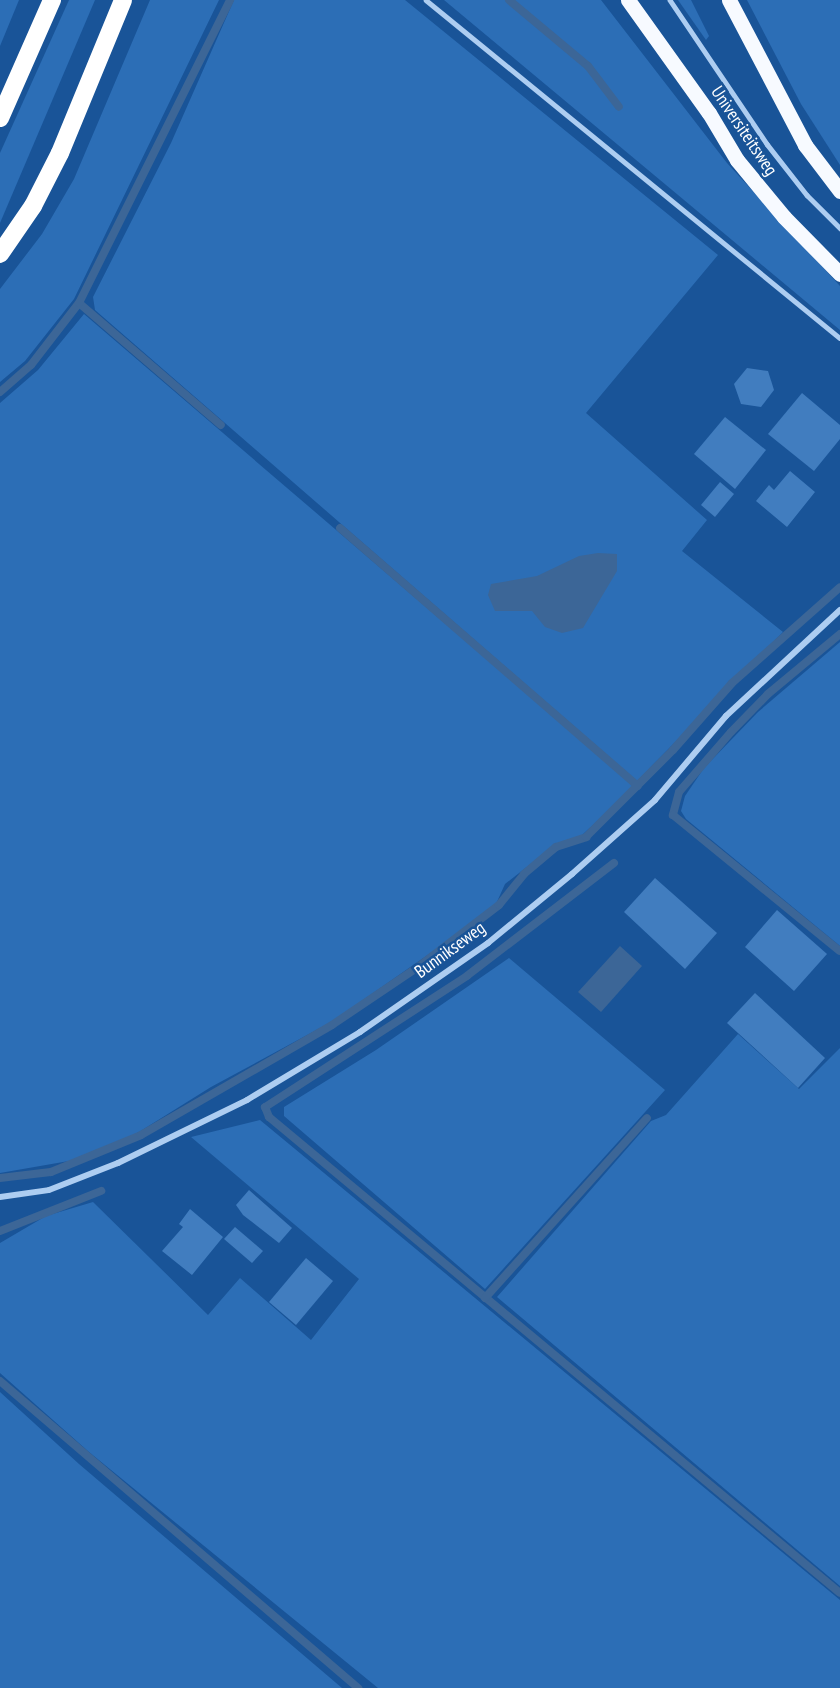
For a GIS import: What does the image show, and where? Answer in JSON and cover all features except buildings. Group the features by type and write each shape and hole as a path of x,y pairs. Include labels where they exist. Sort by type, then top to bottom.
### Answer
{"highway":[{"path":"0,118 52,0"},
{"path":"0,254 33,206 60,153 123,0"}],"main road":[{"name":"Universiteitsweg","path":"628,0 709,113 743,168 784,217 840,274"},
{"path":"729,0 805,145 840,190"}],"street":[{"name":"Bunnikseweg","path":"0,1197 49,1190 118,1162 247,1100 378,1020 488,943 572,874 655,800 726,716 840,610"}],"lane":[{"path":"426,0 840,338"},
{"name":"Universiteitsweg","path":"670,0 768,144 807,195 840,228"}],"shaded area":[{"path":"0,0 19,0 0,46"},
{"path":"69,0 95,0 0,223 0,153"},
{"path":"150,0 219,0 74,299 25,361 0,382 0,289 42,234 74,179"},
{"path":"234,0 405,0 718,255 586,413 707,520 682,551 783,632 637,781 95,310 93,297 171,143"},
{"path":"444,0 601,0 727,163 840,286 840,330"},
{"path":"678,0 691,0 709,36 706,40"},
{"path":"747,0 840,0 840,165 801,104"},
{"path":"84,314 635,786 581,836 556,844 505,884 496,904 472,924 333,1021 211,1087 139,1132 86,1158 0,1173 0,403 38,370"},
{"path":"598,553 617,554 617,571 583,628 562,633 545,627 532,611 495,611 488,595 491,584 537,576 579,556"},
{"path":"840,642 840,946 686,819 681,811 685,796 704,768 758,712"},
{"path":"620,946 642,966 601,1012 578,992"},
{"path":"509,958 665,1090 485,1289 284,1116 284,1107 376,1050"},
{"path":"738,1034 799,1089 840,1048 840,1586 497,1297 651,1121 666,1115"},
{"path":"260,1120 840,1600 840,1688 378,1688 89,1452 0,1373 0,1243 46,1216 93,1202 208,1315 240,1278 311,1340 359,1279 191,1137"},
{"path":"0,1392 79,1464 342,1688 0,1688"}],"waterway":[{"path":"0,392 31,365 79,303 230,0"},
{"path":"509,0 588,66 619,107"},
{"path":"79,303 221,425"},
{"path":"340,528 638,786"},
{"path":"0,1178 51,1172 141,1135 332,1025 418,967 499,905 524,874 556,847 586,837 673,750 732,683 840,587"},
{"path":"840,634 768,694 731,732 679,792 673,815 840,951"},
{"path":"614,863 467,976 265,1107 269,1117 840,1593"},
{"path":"485,1298 647,1118"},
{"path":"0,1231 101,1191"},
{"path":"0,1381 358,1688"}]}
